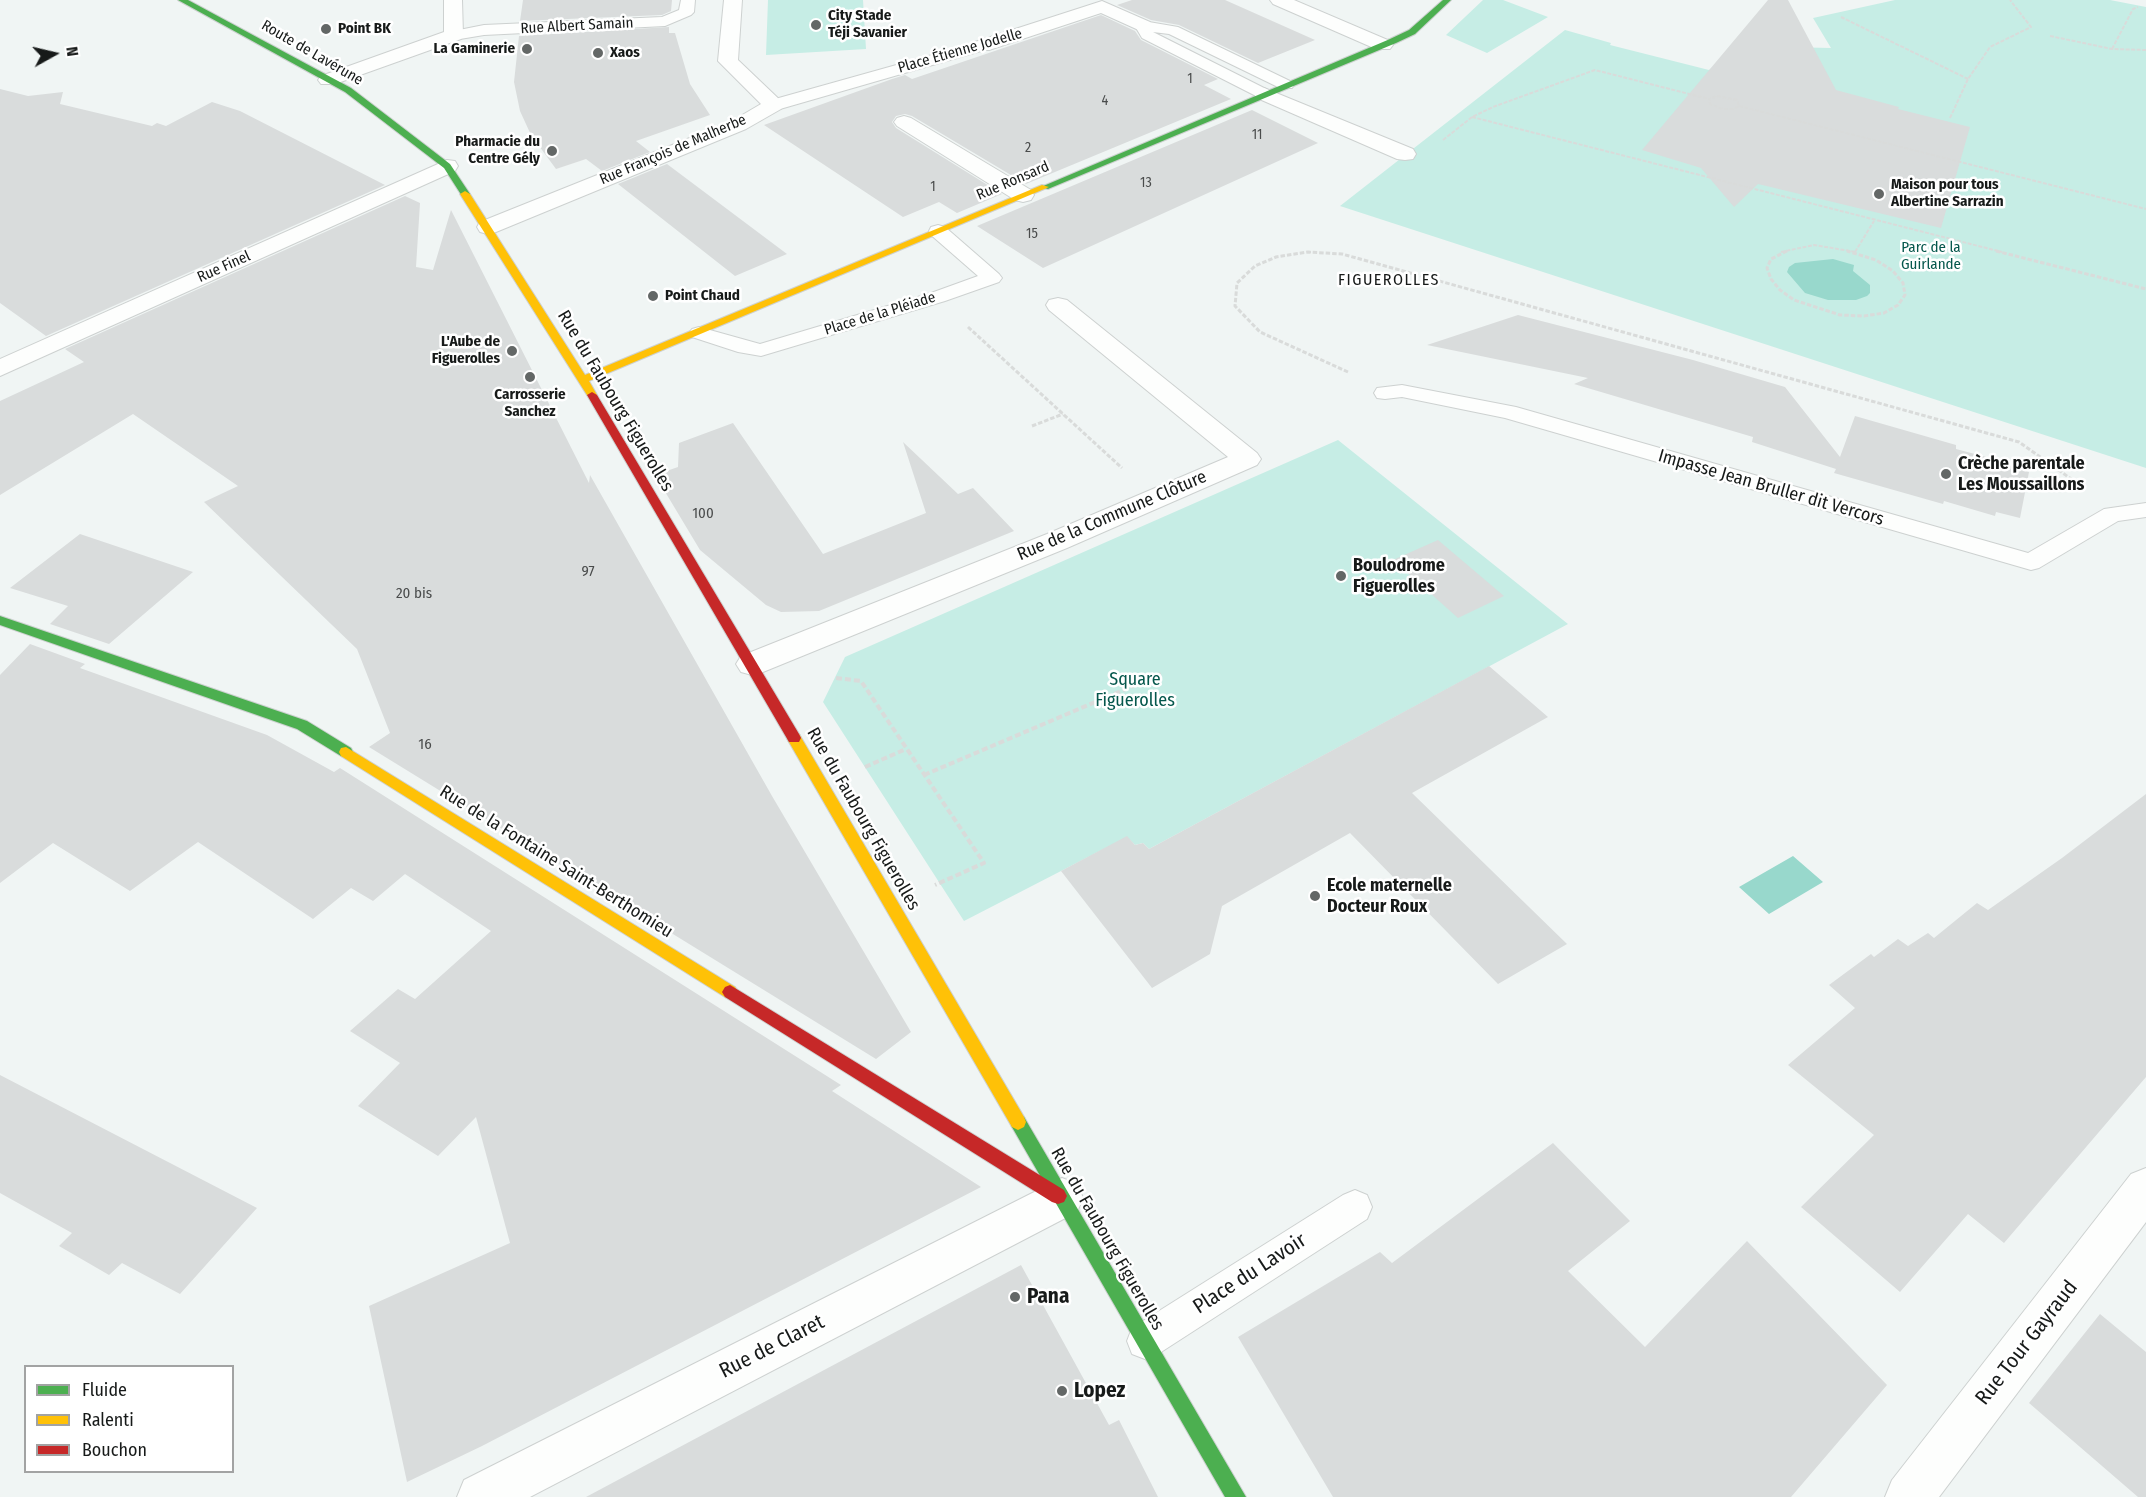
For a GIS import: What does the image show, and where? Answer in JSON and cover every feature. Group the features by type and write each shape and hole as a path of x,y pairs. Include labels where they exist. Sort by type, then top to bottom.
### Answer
{"street":[{"name":"Route de Lavérune","path":"182,0 348,90 447,166"},
{"path":"328,80 454,35 453,0"},
{"name":"Rue François de Malherbe","path":"488,227 739,125 774,105 728,61 733,0"},
{"path":"1279,0 1383,45"},
{"name":"Rue Ronsard","path":"583,380 1383,45 1412,32 1447,0"},
{"name":"Place Étienne Jodelle","path":"982,46 1102,7 1143,26"},
{"path":"1264,94 1405,154"},
{"path":"904,122 1023,195"},
{"name":"Rue du Faubourg Figuerolles","path":"447,166 488,227 583,380 752,664 1236,1497"},
{"name":"Rue Finel","path":"0,368 447,166"},
{"name":"Rue de la Commune Clôture","path":"752,664 1247,459 1058,305"},
{"name":"Rue de la Fontaine Saint-Berthomieu","path":"0,620 302,725 1062,1198"},
{"name":"Rue Tour Gayraud","path":"1909,1497 2146,1188"},
{"name":"Rue de Claret","path":"481,1497 1062,1198"}],"lane":[{"name":"Rue Albert Samain","path":"454,35 484,30 665,21 686,12 688,0"},
{"name":"Place Étienne Jodelle","path":"1143,26 1173,30 1286,85"},
{"name":"Place Étienne Jodelle","path":"1143,26 1147,35 1264,94"},
{"name":"Place Étienne Jodelle","path":"774,105 982,46"},
{"name":"Place de la Pléiade","path":"699,333 744,348 761,350 938,297 993,278 938,231"},
{"name":"Impasse Jean Bruller dit Vercors","path":"1385,393 1402,391 1508,412 2031,562 2112,514 2146,510"},
{"name":"Place du Lavoir","path":"1145,1341 1355,1207"}],"path":[{"path":"1950,118 1968,79 1990,47 2031,27 2010,0"},
{"path":"2112,49 2133,9 2138,7"},
{"path":"1841,17 1968,79"},
{"path":"2050,36 2112,49 2146,50"},
{"path":"1739,106 1737,100 1729,97 1717,96 1709,99 1595,70 1493,107 1472,117 2146,289"},
{"path":"1709,99 1710,104 1723,109 1734,109 1739,106 2146,209"},
{"path":"1855,252 1874,221"},
{"path":"1814,245 1855,252 1884,266 1903,283 1905,295 1898,305 1884,313 1864,316 1840,315 1816,309 1794,300 1780,290 1771,279 1767,268 1771,259 1780,252 1796,247 1814,245"},
{"path":"1385,393 1357,376 1260,332 1235,306 1237,283 1255,266 1276,257 1308,252 1342,254 2019,442 2069,476 2112,514"},
{"path":"938,297 1156,498"},
{"path":"1032,426 1063,414"},
{"path":"924,776 1161,674"},
{"path":"835,678 861,681 984,863 940,883"},
{"path":"862,768 906,748"}],"green space":[{"name":"City Stade Téji Savanier","path":"768,0 863,0 866,49 766,55"},
{"path":"1483,0 1503,0 1548,17 1487,53 1446,35"},
{"name":"Parc de la Guirlande","path":"1895,0 2110,0 2146,7 2146,468 1340,206 1565,30 1611,43 1610,45 1709,70 1738,46 1831,48 1813,18"},
{"name":"Square Figuerolles","path":"1338,440 1568,624 1149,849 1143,843 1135,845 1127,837 964,921 823,702 845,657"}],"shaded area":[{"path":"1833,259 1854,265 1853,271 1870,285 1870,293 1867,296 1856,300 1828,300 1805,293 1787,272 1789,267 1795,263"},
{"path":"1793,856 1823,882 1769,914 1739,887"}],"building":[{"path":"523,0 672,0 671,11 662,15 520,21"},
{"path":"1132,0 1225,0 1315,40 1258,63 1179,25 1151,20 1117,5"},
{"path":"1768,0 1788,0 1836,90 1899,107 1898,109 1970,127 1941,228 1758,184 1734,207 1701,168 1642,150"},
{"path":"1101,15 1135,31 1141,40 1218,79 1204,85 1231,99 1026,184 912,116 905,114 896,116 892,122 896,128 1002,194 957,213 939,202 903,217 764,125 892,79 905,75 912,79"},
{"path":"669,27 669,33 675,33 690,84 710,115 636,141 650,152 602,171 586,159 556,169 531,135 520,111 514,82 519,36"},
{"path":"0,89 28,96 63,92 60,104 152,126 157,123 166,126 212,102 240,111 385,185 46,336 0,303"},
{"path":"1252,110 1318,143 1043,268 977,226"},
{"path":"667,164 787,254 735,276 618,184"},
{"path":"405,196 420,203 416,267 433,270 451,210 589,483 590,475 772,796 911,1032 876,1059 369,747 390,733 357,649 204,502 238,486 133,414 0,495 0,401 84,362 65,349"},
{"path":"1518,315 1693,360 1785,387 1840,457 1855,416 1956,445 1956,449 2005,462 2005,465 2029,472 2020,518 1996,512 1995,516 1944,501 1943,504 1834,473 1836,469 1752,442 1753,437 1574,384 1588,378 1427,345"},
{"path":"733,423 823,554 926,513 903,442 958,494 973,488 1014,531 819,611 781,612 766,605 700,550 655,475 678,467 679,443"},
{"path":"80,534 193,572 109,644 50,624 68,606 10,588"},
{"path":"1438,540 1504,596 1458,618 1393,560"},
{"path":"30,644 85,664 80,668 267,735 334,772 340,768 841,1085 832,1091 981,1187 482,1446 407,1482 369,1306 510,1243 476,1117 438,1156 358,1106 400,1063 350,1031 398,989 415,999 491,931 405,874 373,901 351,888 313,919 198,842 130,891 53,843 0,883 0,675"},
{"path":"1489,666 1548,717 1412,793 1567,944 1498,984 1350,833 1222,906 1210,954 1152,988 1061,871 1127,836 1135,845 1143,843 1149,849"},
{"path":"2146,794 2146,1077 2004,1243 1968,1214 1900,1292 1801,1207 1874,1135 1788,1065 1855,1008 1829,985 1871,954 1874,957 1898,939 1908,946 1928,933 1934,938 1977,903 1988,910 2062,858"},
{"path":"0,1075 257,1208 180,1294 122,1263 109,1275 59,1246 72,1233 0,1193"},
{"path":"1553,1143 1630,1221 1568,1271 1645,1347 1747,1241 1887,1385 1791,1497 1333,1497 1238,1337 1380,1252 1392,1263"},
{"path":"1021,1265 1109,1425 1119,1420 1158,1497 586,1497"},
{"path":"2100,1314 2146,1352 2146,1497 2138,1497 2029,1403"}],"traffic: fast":[{"path":"182,0 348,90 447,166 465,194"},
{"path":"1045,187 1393,41 1412,32 1447,0"},
{"path":"0,620 302,725 346,752"},
{"path":"1018,1122 1236,1497"}],"traffic: slow":[{"path":"583,380 1045,187"},
{"path":"465,194 592,395"},
{"path":"794,738 1018,1122"},
{"path":"346,752 730,992"}],"traffic: jam":[{"path":"592,395 794,738"},
{"path":"730,992 1058,1196"}],"place":[{"name":"City Stade Téji Savanier","path":"816,25"},
{"name":"Point BK","path":"326,29"},
{"name":"La Gaminerie","path":"527,49"},
{"name":"Xaos","path":"598,53"},
{"name":"Pharmacie du Centre Gély","path":"552,151"},
{"name":"Maison pour tous Albertine Sarrazin","path":"1879,194"},
{"name":"Point Chaud","path":"653,296"},
{"name":"L'Aube de Figuerolles","path":"512,351"},
{"name":"Carrosserie Sanchez","path":"530,377"},
{"name":"Crèche parentale Les Moussaillons","path":"1946,474"},
{"name":"Boulodrome Figuerolles","path":"1341,576"},
{"name":"Ecole maternelle Docteur Roux","path":"1315,896"},
{"name":"Pana","path":"1015,1297"},
{"name":"Lopez","path":"1062,1391"}],"district":[{"name":"FIGUEROLLES","path":"1389,281"}]}
